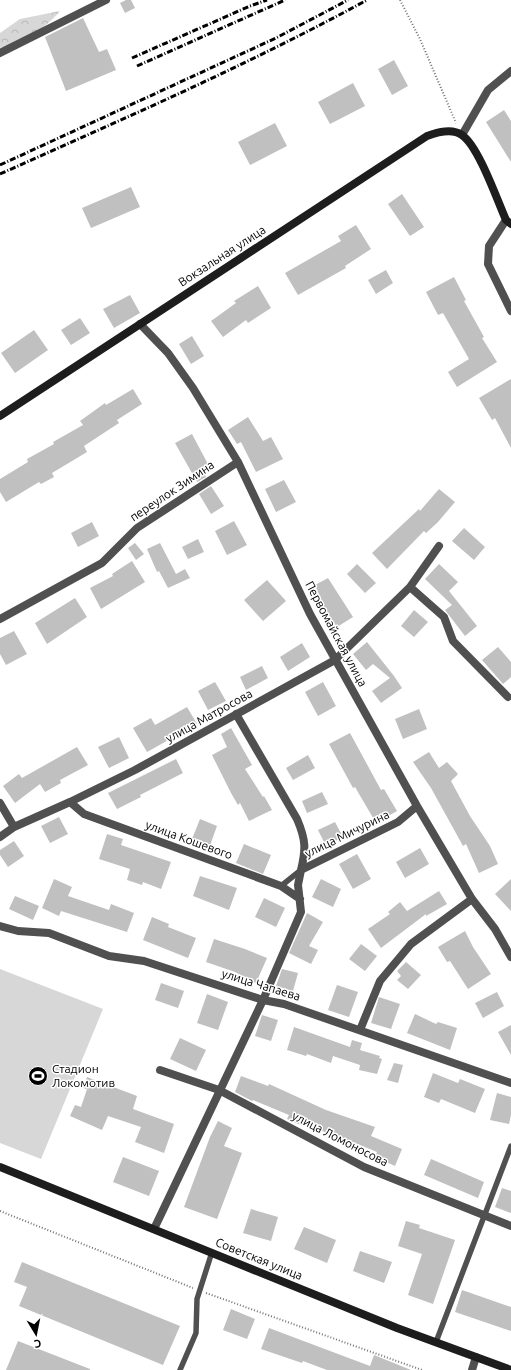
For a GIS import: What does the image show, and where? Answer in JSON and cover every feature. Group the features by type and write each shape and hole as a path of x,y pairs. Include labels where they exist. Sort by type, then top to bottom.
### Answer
{"street":[{"path":"0,54 106,0"},
{"path":"511,71 488,90 462,135 473,146 509,222 489,246 488,264 511,311"},
{"name":"Вокзальная улица","path":"0,416 427,136 444,131 462,135"},
{"name":"Первомайская улица","path":"140,324 168,353 193,388 238,462 310,614 335,660 472,899 495,929 511,957"},
{"name":"переулок Зимина","path":"0,619 102,563 137,528 238,462"},
{"name":"улица Матросова","path":"0,837 14,827 136,770 335,660 410,587 439,546"},
{"path":"410,587 444,617 453,641 508,697"},
{"path":"236,714 297,819 305,836 305,853 301,870"},
{"name":"улица Кошевого","path":"70,802 84,814 281,886 300,899"},
{"path":"0,803 14,827"},
{"name":"улица Мичурина","path":"154,1229 263,1000 301,912 298,886 301,870 398,822 418,806"},
{"path":"360,1030 380,981 411,944 472,899"},
{"name":"улица Чапаева","path":"0,926 18,931 49,933 109,956 144,961 263,1000 284,1004 511,1083"},
{"name":"улица Ломоносова","path":"160,1070 219,1090 364,1167 511,1226"},
{"name":"Советская улица","path":"0,1167 436,1342 511,1370"},
{"path":"472,1370 476,1357"}],"lane":[{"path":"281,886 301,870"},
{"path":"436,1342 511,1146"},
{"path":"180,1370 196,1333 197,1299 212,1252"}],"path":[{"path":"400,0 420,39 462,135"},
{"path":"0,1211 200,1291 422,1370"}],"green space":[{"path":"60,11 48,23 25,39 0,48 0,33 20,19"},
{"name":"Стадион Локомотив","path":"0,969 103,1009 41,1159 0,1143"}],"building":[{"path":"126,0 131,0 135,8 125,13 120,3"},
{"path":"83,18 99,52 107,49 116,70 66,91 45,37"},
{"path":"394,60 408,86 392,95 378,69"},
{"path":"353,83 365,106 330,124 318,102"},
{"path":"504,110 511,121 511,162 486,122"},
{"path":"275,123 287,146 250,165 238,142"},
{"path":"131,187 140,207 91,228 82,208"},
{"path":"402,194 424,227 410,236 388,204"},
{"path":"356,225 371,249 345,266 346,268 298,295 285,273 341,241 338,236"},
{"path":"386,270 393,283 376,294 368,280"},
{"path":"454,277 466,300 464,301 484,337 482,338 497,362 457,387 448,372 469,359 443,313 438,315 426,292"},
{"path":"258,286 271,308 248,323 246,320 223,337 211,321 236,303 234,301"},
{"path":"130,295 140,313 114,328 103,309"},
{"path":"80,318 90,333 71,345 61,330"},
{"path":"34,330 48,350 15,373 1,353"},
{"path":"192,336 204,356 191,364 179,344"},
{"path":"511,379 511,448 495,418 492,420 479,398"},
{"path":"133,389 142,404 117,420 119,423 84,446 87,452 52,473 54,477 41,484 39,482 6,502 0,492 0,479 28,462 27,459 54,444 53,442 83,425 80,421 105,403 106,405"},
{"path":"248,417 263,441 271,437 283,459 256,472 241,442 237,444 228,430"},
{"path":"192,434 210,468 203,472 206,477 197,482 175,443"},
{"path":"284,480 296,502 276,512 265,489"},
{"path":"211,486 224,506 211,514 199,494"},
{"path":"439,489 455,502 438,522 426,533 424,531 387,569 372,553 419,509 420,511"},
{"path":"234,521 247,545 227,555 215,531"},
{"path":"92,522 99,536 78,547 71,533"},
{"path":"464,528 485,547 474,560 452,541"},
{"path":"198,539 204,552 188,559 182,547"},
{"path":"135,543 144,554 136,560 128,548"},
{"path":"160,543 176,574 185,569 190,578 168,588 159,571 157,572 147,549"},
{"path":"132,561 145,582 101,609 90,588 113,576 112,574"},
{"path":"357,564 376,583 365,593 347,574"},
{"path":"439,564 458,582 449,591 477,626 465,636 445,610 452,605 425,579"},
{"path":"328,578 353,617 337,627 320,602 322,601 315,585"},
{"path":"267,580 286,601 263,621 244,600"},
{"path":"75,598 87,617 47,644 35,623"},
{"path":"414,610 428,622 414,637 401,626"},
{"path":"14,631 27,654 6,665 0,654 0,638"},
{"path":"367,642 402,688 381,703 372,691 390,678 373,664 366,670 353,654"},
{"path":"302,643 310,657 288,671 280,657"},
{"path":"498,647 511,662 511,677 503,684 482,660"},
{"path":"262,666 268,678 246,690 240,677"},
{"path":"215,682 226,701 208,710 198,691"},
{"path":"323,682 336,706 318,716 305,692"},
{"path":"187,707 197,724 147,752 133,728 151,718 155,725"},
{"path":"419,709 427,729 403,739 395,719"},
{"path":"231,728 252,765 245,769 272,810 249,821 240,803 238,805 231,793 212,755 227,747 221,734"},
{"path":"350,733 381,790 384,789 397,811 376,823 355,787 353,788 329,744"},
{"path":"119,737 129,758 109,768 98,747"},
{"path":"77,747 88,765 60,780 61,783 45,792 40,784 15,803 3,786 19,774 22,778"},
{"path":"429,752 439,768 447,762 458,774 451,781 470,816 490,846 498,864 479,873 466,844 463,846 431,788 413,762"},
{"path":"308,755 315,768 293,780 286,768"},
{"path":"176,759 183,773 140,795 141,797 117,809 108,793"},
{"path":"322,792 328,804 307,813 302,801"},
{"path":"59,817 68,834 50,843 41,826"},
{"path":"200,819 217,826 208,851 190,844"},
{"path":"335,822 343,837 326,846 318,830"},
{"path":"107,834 123,839 121,845 171,862 161,889 143,882 142,885 127,880 130,869 99,859"},
{"path":"14,841 24,856 8,867 0,855 0,850"},
{"path":"244,844 271,855 263,874 236,863"},
{"path":"420,848 429,864 405,878 396,862"},
{"path":"357,854 371,879 353,889 339,864"},
{"path":"200,876 237,888 229,910 193,896"},
{"path":"54,879 72,887 68,896 109,910 111,904 134,913 127,932 61,911 59,916 42,908"},
{"path":"321,879 341,889 333,907 312,897"},
{"path":"511,879 511,911 495,894"},
{"path":"439,891 447,904 426,916 426,914 381,948 368,929 390,914 388,912 400,902 407,911"},
{"path":"15,896 39,906 33,920 9,909"},
{"path":"264,898 285,908 276,927 255,917"},
{"path":"307,913 323,922 309,946 318,950 311,964 289,953"},
{"path":"152,917 169,924 168,927 196,938 188,958 143,940"},
{"path":"465,931 473,947 491,974 468,989 450,961 447,962 438,947"},
{"path":"214,939 267,958 256,983 235,972 206,962"},
{"path":"361,944 377,956 365,971 349,959"},
{"path":"406,962 421,975 408,989 397,980 401,976 397,971"},
{"path":"282,969 298,973 293,991 276,986"},
{"path":"161,983 184,991 178,1008 155,1000"},
{"path":"337,985 358,992 349,1017 328,1010"},
{"path":"497,992 504,1006 483,1018 475,1003"},
{"path":"207,994 228,1002 218,1030 197,1023"},
{"path":"379,997 400,1004 391,1029 371,1023"},
{"path":"415,1014 436,1024 438,1022 457,1028 450,1050 407,1033"},
{"path":"262,1015 278,1020 271,1041 255,1036"},
{"path":"511,1025 511,1055 498,1032"},
{"path":"294,1027 350,1047 352,1040 362,1043 360,1050 380,1056 379,1058 382,1059 377,1074 359,1070 360,1065 333,1056 331,1063 307,1054 306,1056 287,1050"},
{"path":"180,1038 206,1050 196,1071 170,1059"},
{"path":"394,1063 403,1065 398,1083 387,1080"},
{"path":"433,1073 458,1083 460,1079 485,1089 475,1113 441,1099 439,1103 424,1097"},
{"path":"241,1076 268,1086 269,1084 326,1110 375,1127 371,1136 402,1149 395,1166 375,1157 377,1152 304,1124 303,1126 287,1119 289,1115 253,1100 252,1101 235,1092"},
{"path":"87,1077 137,1096 133,1109 174,1124 164,1153 135,1142 141,1127 108,1116 102,1130 70,1116 75,1105 81,1107 87,1089 83,1088"},
{"path":"497,1093 511,1097 511,1115 509,1124 490,1120"},
{"path":"218,1121 232,1128 224,1146 242,1153 217,1219 184,1207 210,1137"},
{"path":"123,1157 159,1171 149,1196 113,1182"},
{"path":"431,1159 484,1182 478,1198 424,1175"},
{"path":"502,1188 511,1191 511,1213 495,1207"},
{"path":"251,1209 278,1217 271,1241 243,1233"},
{"path":"406,1221 420,1225 419,1228 455,1240 433,1304 408,1295 422,1254 398,1246"},
{"path":"304,1227 336,1240 327,1263 294,1249"},
{"path":"360,1251 392,1262 384,1283 353,1271"},
{"path":"22,1262 180,1326 163,1365 19,1306 27,1287 14,1282"},
{"path":"462,1290 511,1307 511,1331 455,1312"},
{"path":"231,1309 255,1319 247,1339 223,1330"},
{"path":"269,1328 370,1366 374,1355 411,1370 327,1370 303,1361 302,1363 261,1349"},
{"path":"18,1341 90,1369 90,1370 6,1370"}],"railway":[{"path":"132,58 267,0"},
{"path":"137,66 285,0"},
{"path":"0,165 276,38 348,0"},
{"path":"0,174 231,69 367,0"}],"place":[{"name":"Стадион Локомотив","path":"38,1076"}]}
